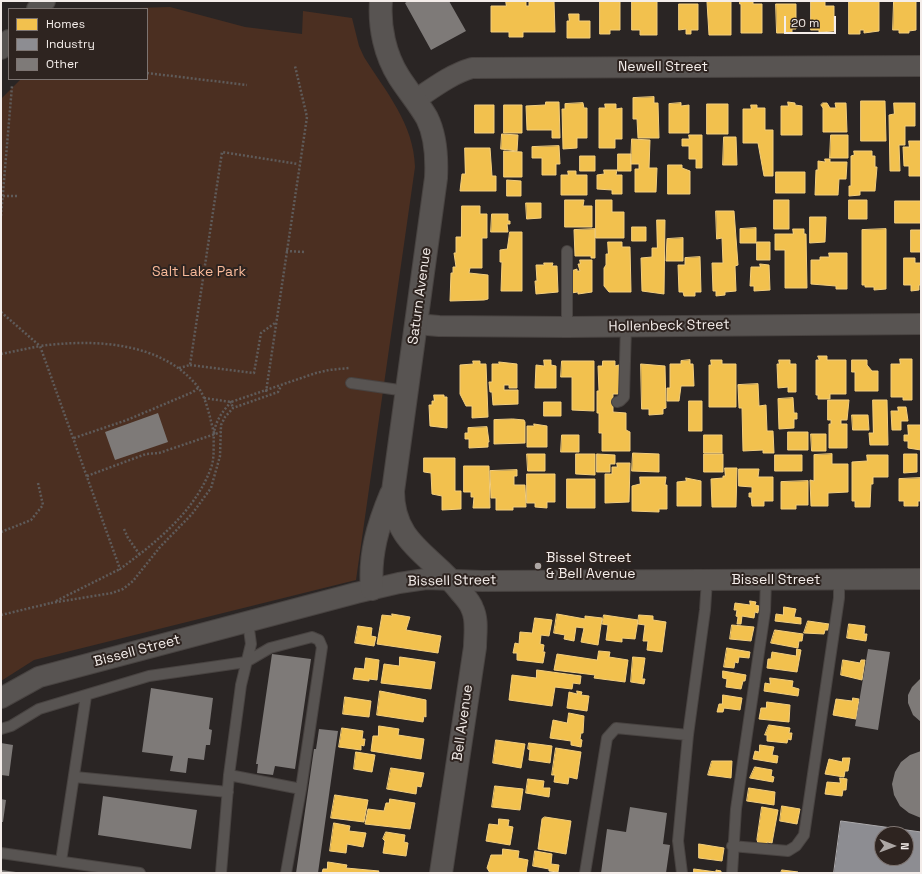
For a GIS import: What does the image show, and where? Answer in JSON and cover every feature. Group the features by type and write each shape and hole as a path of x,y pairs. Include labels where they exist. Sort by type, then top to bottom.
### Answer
{"street":[{"path":"37,8 45,1"},
{"name":"Saturn Avenue","path":"380,1 382,32 389,57 398,76 427,119 435,142 437,159 436,178 393,491 395,517 402,531 419,551 452,580"},
{"path":"1,49 8,41"},
{"name":"Newell Street","path":"415,100 438,84 462,71 472,68 921,66"},
{"name":"Hollenbeck Street","path":"416,324 439,326 567,327 921,324"},
{"path":"372,589 371,574 378,525 393,491"},
{"name":"Bissell Street","path":"1,698 39,677 372,589 426,579 921,579"},
{"name":"Bell Avenue","path":"441,873 475,647 476,620 472,607 452,580"}],"lane":[{"path":"567,252 567,327"},
{"path":"617,402 624,397 626,326"},
{"path":"351,383 406,390"},
{"path":"682,873 678,841 688,735 705,610 707,580"},
{"path":"732,873 732,846 736,809 765,611 766,580"},
{"path":"732,846 788,851 796,846 804,835 839,598 839,580"},
{"path":"221,873 229,775 251,636 248,622"},
{"path":"1,729 11,726 39,709 149,676 246,662 270,648 312,637 319,640 322,647 301,789 286,873"},
{"path":"61,861 75,778 86,696"},
{"path":"585,873 607,738 616,728 688,735"},
{"path":"229,775 301,789"},
{"path":"75,778 228,792"},
{"path":"1,853 140,873"}],"path":[{"path":"266,392 298,164 307,117 295,66"},
{"path":"148,73 247,85"},
{"path":"1,216 12,86"},
{"path":"190,365 222,152 298,164"},
{"path":"3,196 19,196"},
{"path":"286,251 305,252"},
{"path":"1,312 40,346 120,569"},
{"path":"179,368 190,365 254,372 261,333 275,323"},
{"path":"1,354 40,346 74,343 129,346 165,360 179,368 198,388 204,398 214,433"},
{"path":"204,398 231,402 266,392 330,370 356,369"},
{"path":"1,615 51,603 112,593 123,589 133,581 160,546 192,514 211,488 220,456 220,432 225,417 233,408 278,392 281,386"},
{"path":"74,438 127,420 193,392 198,388"},
{"path":"231,402 233,408"},
{"path":"51,603 120,569 140,555 187,512 203,488 212,466 214,433 218,418 231,402"},
{"path":"87,476 146,454 159,453 220,432"},
{"path":"1,532 31,520 43,505 38,483"},
{"path":"124,529 128,538 140,555"}],"green space":[{"name":"Salt Lake Park","path":"170,7 245,27 302,34 303,11 352,18 359,46 364,57 390,96 410,137 415,167 356,580 34,660 1,681 1,99 20,80 148,80 148,8 136,8"}],"building: Homes":[{"path":"506,1 526,1 526,6 529,6 529,1 554,1 555,32 523,32 523,37 509,37 509,32 491,32 491,6 506,6"},
{"path":"600,1 620,1 620,30 610,30 610,34 600,34"},
{"path":"632,1 657,1 657,35 640,35 640,30 632,30"},
{"path":"731,1 731,35 709,35 707,2"},
{"path":"740,1 753,1 753,4 762,4 762,33 741,33"},
{"path":"811,1 825,1 825,6 834,6 834,31 819,32 819,30 811,30"},
{"path":"849,1 879,1 879,31 864,33 864,30 860,30 860,34 849,34"},
{"path":"894,1 916,1 916,30 909,31 909,33 899,33 899,30 893,30"},
{"path":"679,4 698,4 698,30 691,30 691,34 686,34 686,29 679,30"},
{"path":"776,4 796,4 796,29 792,29 792,33 777,33"},
{"path":"569,14 579,14 579,21 590,21 590,38 567,38 567,21 569,21"},
{"path":"654,97 654,103 658,103 659,138 638,138 637,119 633,119 633,98"},
{"path":"861,101 885,101 886,141 861,141"},
{"path":"546,102 559,102 560,138 552,138 552,130 527,130 526,106 545,105"},
{"path":"788,102 802,106 802,135 781,135 781,106 788,106"},
{"path":"583,103 584,108 587,108 587,138 577,138 577,148 563,149 562,109 565,109 565,104"},
{"path":"681,103 681,106 689,105 689,133 669,133 669,104"},
{"path":"823,103 827,103 830,108 836,108 835,103 846,103 847,132 823,132 823,108 821,105"},
{"path":"894,103 915,103 915,126 905,126 905,145 899,145 900,171 890,171 889,115 894,114"},
{"path":"605,104 616,104 616,109 622,108 622,139 615,139 615,148 599,148 599,108 605,108"},
{"path":"707,104 728,104 728,134 707,134"},
{"path":"475,105 494,105 494,133 475,133"},
{"path":"504,105 522,105 522,133 504,133"},
{"path":"751,105 757,105 757,108 765,108 765,130 773,130 773,176 764,176 758,143 743,143 743,109 751,109"},
{"path":"502,134 518,135 517,151 501,149"},
{"path":"689,135 702,135 702,168 696,168 696,159 689,159 689,146 682,146 682,139 689,139"},
{"path":"831,135 848,135 848,158 830,158"},
{"path":"724,137 736,137 737,165 723,165"},
{"path":"632,139 650,140 649,168 657,168 656,192 635,192 635,169 639,169 639,164 631,164"},
{"path":"909,141 921,141 921,176 909,176 909,166 904,166 903,147 909,147"},
{"path":"559,146 560,164 556,164 556,175 542,175 542,158 532,158 532,147"},
{"path":"465,148 490,148 492,176 496,176 496,191 460,191 462,174 465,174"},
{"path":"504,151 522,152 522,177 504,177"},
{"path":"854,151 872,151 872,156 875,156 875,167 877,167 875,191 860,191 860,195 849,196 849,186 851,186 851,156 854,155"},
{"path":"618,154 631,154 631,171 618,171"},
{"path":"580,156 595,156 595,171 580,171"},
{"path":"825,159 830,159 830,162 847,162 846,179 839,179 838,195 815,195 816,170 818,170 818,161 825,162"},
{"path":"668,165 682,165 682,168 690,171 690,194 668,194"},
{"path":"604,170 617,170 616,175 622,175 622,194 612,194 612,190 597,189 597,175 604,174"},
{"path":"568,171 576,171 576,175 587,175 587,195 561,195 561,175 568,175"},
{"path":"776,172 805,172 805,193 776,193"},
{"path":"507,180 521,181 521,196 507,196"},
{"path":"565,200 584,200 583,206 592,206 592,227 565,227"},
{"path":"596,200 612,200 612,212 624,212 624,238 596,238"},
{"path":"774,200 789,200 789,229 774,229"},
{"path":"849,200 867,200 867,219 849,219"},
{"path":"895,201 921,201 921,223 895,223"},
{"path":"526,203 541,203 541,218 527,219"},
{"path":"462,206 480,206 480,214 487,214 487,238 482,238 482,268 470,268 469,273 488,275 488,299 450,301 451,273 453,273 453,267 456,267 454,253 456,253 456,237 461,237"},
{"path":"716,211 734,211 738,265 735,266 736,291 725,292 725,295 716,296 716,291 713,291 712,263 723,263 722,238 717,239"},
{"path":"492,214 508,214 508,221 510,221 510,224 507,224 508,232 491,232"},
{"path":"810,217 826,217 825,242 810,243"},
{"path":"657,220 665,220 664,294 642,291 641,258 652,257 652,248 657,248"},
{"path":"632,227 646,227 646,241 632,241"},
{"path":"756,228 756,243 740,243 740,229"},
{"path":"595,229 595,258 591,258 591,256 575,256 574,230"},
{"path":"793,229 804,229 804,234 806,234 807,288 785,288 785,250 775,250 775,234 793,234"},
{"path":"886,229 886,289 874,290 874,287 865,287 865,285 862,285 862,230"},
{"path":"911,230 921,230 921,252 911,252"},
{"path":"510,232 522,232 522,291 501,291 502,262 500,262 500,250 507,249"},
{"path":"683,238 683,261 666,261 667,239"},
{"path":"608,242 622,242 622,247 630,247 631,292 609,292 604,286 604,268 606,265 606,254 608,254"},
{"path":"757,242 770,242 770,260 757,260"},
{"path":"829,253 847,253 847,289 836,289 836,286 811,284 811,260 820,260 820,257 829,257"},
{"path":"700,257 701,292 695,292 695,296 684,296 683,292 679,292 678,265 685,265 685,258"},
{"path":"904,258 915,258 915,263 921,263 921,285 919,285 919,290 911,291 911,285 904,285"},
{"path":"580,260 592,260 592,292 578,294 578,292 571,293 571,271 577,269 577,271 580,271 578,264 580,264"},
{"path":"544,263 553,263 552,266 557,266 558,292 536,294 536,265 544,265"},
{"path":"760,264 769,265 770,290 754,291 754,286 750,286 751,267 760,267"},
{"path":"818,356 827,356 827,360 846,360 846,394 830,394 830,399 818,399 818,395 816,395 816,360 819,360"},
{"path":"900,359 912,359 912,400 903,400 903,397 891,397 891,364 900,364"},
{"path":"544,360 551,360 551,365 556,366 556,388 535,388 536,365 544,366"},
{"path":"690,360 690,364 693,364 694,386 681,386 679,401 667,401 667,388 670,388 670,364 681,364 681,361"},
{"path":"711,360 722,360 722,364 736,364 736,407 709,407 709,365 711,365"},
{"path":"779,360 790,360 790,364 796,364 796,392 788,392 788,387 778,388 777,364 779,364"},
{"path":"852,360 867,360 867,365 872,371 878,371 878,391 855,391 855,372 852,372"},
{"path":"473,361 480,361 480,364 486,364 488,417 472,418 472,406 466,406 460,394 460,365 473,364"},
{"path":"562,361 594,361 594,411 572,410 572,377 561,377"},
{"path":"603,361 615,361 615,366 619,365 619,394 613,394 613,412 626,413 626,430 630,432 630,451 602,451 602,433 599,433 599,413 597,413 597,391 599,391 598,366 602,366"},
{"path":"499,362 517,364 517,388 509,388 509,385 504,385 504,390 518,390 518,404 493,405 492,392 490,392 489,382 492,382 492,364 499,364"},
{"path":"641,364 665,366 666,408 663,409 663,414 649,415 649,409 642,409"},
{"path":"758,384 759,406 766,405 767,431 773,431 774,453 763,453 763,450 743,451 742,408 739,408 738,385"},
{"path":"434,395 444,395 444,397 447,397 447,428 430,426 429,405 432,405 432,401 434,401"},
{"path":"793,398 794,413 797,413 797,419 794,419 794,428 779,429 778,399"},
{"path":"828,400 849,400 847,420 841,420 841,424 847,424 847,448 829,448 829,424 831,424 831,420 828,420"},
{"path":"873,400 887,400 888,445 870,445 869,433 873,433"},
{"path":"689,401 702,401 702,431 689,431"},
{"path":"544,402 561,402 561,416 544,416"},
{"path":"898,407 906,407 908,421 901,421 901,430 892,430 891,411 898,411"},
{"path":"852,415 868,415 869,430 853,430"},
{"path":"494,420 524,420 525,422 525,443 494,444"},
{"path":"534,424 547,426 547,447 527,447 527,426 534,426"},
{"path":"908,425 921,425 921,450 908,448 908,441 904,441 904,435 908,435"},
{"path":"487,427 489,442 488,447 469,448 469,439 465,439 465,433 468,433 468,428"},
{"path":"788,432 808,432 808,450 788,450"},
{"path":"811,434 826,434 826,451 812,451"},
{"path":"562,435 579,435 579,452 561,452"},
{"path":"704,435 722,435 722,453 704,453"},
{"path":"633,453 659,454 659,472 632,471"},
{"path":"527,454 545,454 545,471 528,471"},
{"path":"576,454 595,454 595,475 576,474"},
{"path":"597,454 615,455 615,464 610,464 610,472 597,472"},
{"path":"704,454 723,454 723,472 704,472"},
{"path":"832,454 832,464 848,464 848,492 828,493 828,506 811,506 810,480 814,481 814,455"},
{"path":"904,454 917,454 917,472 904,473"},
{"path":"775,455 802,455 802,471 775,471"},
{"path":"867,455 888,455 888,477 873,477 873,484 871,484 870,507 855,507 855,501 852,501 852,462 867,461"},
{"path":"424,458 455,458 455,491 461,491 461,509 442,510 442,496 432,494 431,473 424,472"},
{"path":"617,463 630,463 629,502 605,503 605,474 612,474 612,467 617,467"},
{"path":"464,466 489,466 490,508 473,508 474,497 471,497 471,492 464,492"},
{"path":"725,468 737,468 736,507 712,507 711,479 723,478 723,476 725,476"},
{"path":"739,469 759,469 758,477 773,477 773,501 764,501 764,506 752,506 749,493 752,493 752,487 739,486"},
{"path":"517,470 517,476 514,476 514,485 525,485 526,507 513,507 513,510 496,510 496,498 491,498 490,471"},
{"path":"527,474 555,474 555,502 547,502 547,508 535,507 535,503 527,503"},
{"path":"640,477 666,477 665,485 667,485 667,509 659,509 659,512 632,511 632,486 640,484"},
{"path":"686,478 701,481 701,506 677,506 677,482 686,481"},
{"path":"921,478 921,501 918,501 918,506 904,506 904,501 899,501 899,479"},
{"path":"567,479 595,479 595,508 567,508"},
{"path":"808,481 808,505 796,505 796,509 781,509 781,482"},
{"path":"750,601 756,602 755,605 759,606 758,613 755,612 754,618 742,616 741,624 737,624 737,610 734,610 735,603 750,605"},
{"path":"784,607 796,609 794,617 801,618 801,624 775,621 776,614 783,615"},
{"path":"392,614 410,617 406,630 441,636 438,653 377,644 382,615 392,616"},
{"path":"557,614 585,619 585,616 602,618 598,645 581,642 584,628 576,627 574,641 564,639 565,635 554,633"},
{"path":"604,615 638,620 635,639 622,638 622,642 606,640 608,625 602,624"},
{"path":"639,615 653,616 653,620 666,622 662,652 647,650 648,641 643,641 645,625 638,624"},
{"path":"535,618 552,620 549,636 541,635 540,644 544,645 543,652 545,652 543,663 517,660 517,653 513,653 515,643 519,644 520,632 532,633"},
{"path":"808,621 829,624 828,630 825,630 824,634 804,633"},
{"path":"849,624 865,626 864,634 867,634 866,641 847,638"},
{"path":"732,625 754,627 751,641 730,639"},
{"path":"358,626 372,628 371,636 376,637 374,646 355,643"},
{"path":"775,630 803,634 802,641 799,641 798,648 771,643"},
{"path":"727,648 750,652 749,658 739,657 738,663 735,662 734,668 724,667"},
{"path":"797,649 801,650 797,672 767,668 768,659 771,659 772,652 796,656"},
{"path":"599,651 610,652 609,657 628,660 625,682 594,678 595,675 554,670 557,654 597,660"},
{"path":"400,657 435,662 431,689 381,683 384,664 399,666"},
{"path":"633,657 645,658 642,679 645,679 644,684 631,682"},
{"path":"366,658 379,660 377,680 369,679 369,681 353,679 355,668 364,669"},
{"path":"843,660 860,663 861,660 865,660 862,680 841,675"},
{"path":"537,670 581,676 580,684 573,683 572,689 555,687 552,706 509,700 512,675 536,678"},
{"path":"723,671 746,675 741,689 726,687 727,679 723,678"},
{"path":"770,678 793,681 792,687 799,689 798,696 764,691 765,683 770,684"},
{"path":"380,691 426,700 426,717 424,716 423,722 377,715"},
{"path":"577,691 582,692 581,695 589,696 587,711 567,708 569,692 577,694"},
{"path":"723,695 742,698 740,710 724,708 723,712 717,712 719,704 722,704"},
{"path":"345,697 371,701 369,717 343,714"},
{"path":"853,698 859,699 856,719 833,715 836,699 852,701"},
{"path":"767,702 790,705 789,722 759,719 761,708 766,708"},
{"path":"569,713 584,716 583,733 581,733 580,739 582,740 581,747 571,745 571,741 550,738 553,720 567,723"},
{"path":"769,725 790,728 789,733 792,733 791,740 788,739 787,743 767,741 767,735 765,735"},
{"path":"379,726 399,729 398,735 424,739 421,759 371,751 373,736 378,736"},
{"path":"342,728 363,731 362,739 365,739 364,746 361,745 361,750 339,747"},
{"path":"496,740 525,744 521,768 493,763"},
{"path":"529,743 552,746 550,763 529,760"},
{"path":"760,745 774,747 772,755 778,756 777,763 753,759 755,751 759,752"},
{"path":"556,748 581,752 577,779 569,777 568,784 554,782 555,775 552,775"},
{"path":"356,752 375,755 372,772 354,769"},
{"path":"843,758 850,758 848,771 845,771 844,777 825,774 829,759 842,762"},
{"path":"712,761 732,761 731,778 708,775"},
{"path":"755,767 772,770 771,776 774,777 773,782 750,778"},
{"path":"391,768 424,773 421,787 417,786 416,794 387,789"},
{"path":"840,778 847,779 846,790 843,790 842,796 825,794 827,782 840,783"},
{"path":"528,779 544,781 543,788 550,788 549,797 526,793"},
{"path":"495,786 523,789 520,810 492,807"},
{"path":"749,788 775,792 774,805 747,801"},
{"path":"335,795 368,800 364,822 331,818"},
{"path":"390,799 415,803 410,829 365,824 368,809 384,811 386,803 389,803"},
{"path":"782,806 800,809 797,824 780,821"},
{"path":"762,807 778,810 772,843 758,843 757,840"},
{"path":"545,817 571,821 566,854 538,849 542,819"},
{"path":"499,819 509,820 508,826 513,827 510,845 486,841 489,824 498,825"},
{"path":"334,823 350,826 349,831 366,833 363,847 347,844 346,853 330,851"},
{"path":"386,832 405,835 404,842 408,843 406,856 383,853 385,841 383,839"},
{"path":"699,844 724,848 722,861 699,858"},
{"path":"503,849 519,851 518,858 528,860 526,873 490,873 487,868 491,855 502,855"},
{"path":"535,851 552,854 551,864 559,865 558,872 533,866"},
{"path":"328,862 347,865 346,868 379,871 378,873 322,873 323,869 327,869"},
{"path":"694,869 716,872 716,870 721,871 721,873 694,873"},
{"path":"782,870 798,872 798,873 781,873"}],"building: Industry":[{"path":"841,821 877,826 874,826 874,866 914,866 914,831 921,832 921,873 834,873"}],"building: Other":[{"path":"408,1 449,1 466,31 431,50 405,3"},
{"path":"158,413 168,442 115,460 105,432"},
{"path":"868,649 890,652 878,730 855,726"},
{"path":"272,654 311,659 295,769 275,766 273,775 257,773 258,764 256,764"},
{"path":"921,678 921,722 913,715 908,703 908,695 912,687"},
{"path":"151,688 213,698 209,729 212,730 210,745 206,745 204,760 188,758 186,773 170,771 173,756 142,752"},
{"path":"319,729 338,731 318,873 296,873 314,749 316,749"},
{"path":"1,743 13,745 9,776 1,775"},
{"path":"921,751 921,818 909,813 900,806 894,795 892,784 895,772 901,762 910,755"},
{"path":"103,796 197,810 191,849 98,835"},
{"path":"1,799 6,800 3,822 1,822"},
{"path":"630,807 667,813 663,844 670,845 666,873 601,873 607,829 626,832"},
{"path":"1,870 16,872 16,873 1,873"}],"place":[{"name":"Bissel Street & Bell Avenue","path":"538,566"}]}
